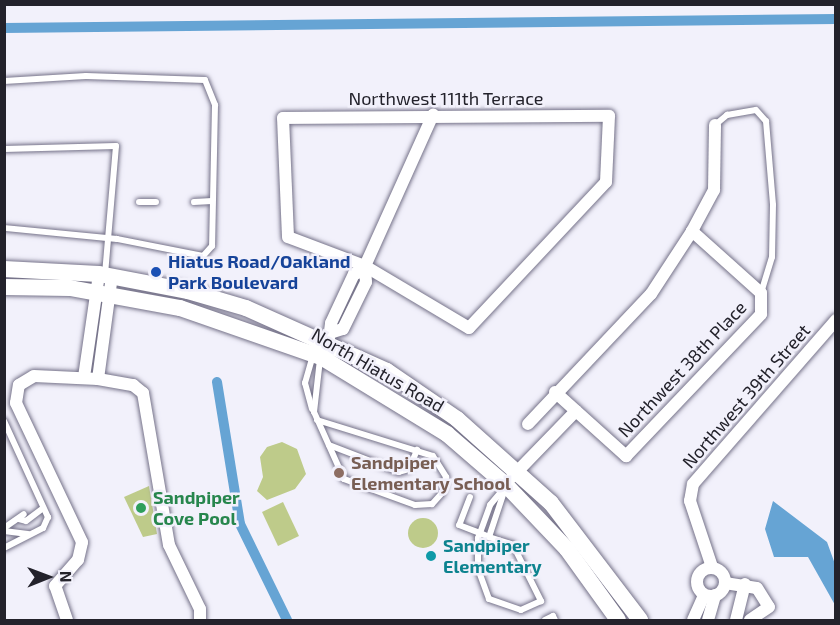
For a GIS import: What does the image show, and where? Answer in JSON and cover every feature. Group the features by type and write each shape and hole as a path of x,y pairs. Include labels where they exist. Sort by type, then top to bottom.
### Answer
{"main road":[{"name":"North Hiatus Road","path":"4,269 105,274 246,308 330,336 390,374 518,470 583,540 640,621"},
{"name":"North Hiatus Road","path":"4,287 103,293 180,308 317,355 447,434 506,485 567,549 618,621"}],"street":[{"name":"Northwest 111th Terrace","path":"433,115 609,116 606,182 469,328 364,269 288,237 283,118 433,115"},
{"path":"317,355 330,336 344,326 366,282 364,269 433,115"},
{"path":"528,424 555,392 651,294 692,231 714,190 715,125"},
{"name":"Northwest 38th Place","path":"576,411 626,456 761,314 761,293 692,231"},
{"path":"98,379 105,274"},
{"path":"84,376 103,293"},
{"name":"Northwest 39th Street","path":"725,583 722,572 712,567 690,501 693,484 836,320"},
{"path":"67,621 55,586 78,560 81,540 18,408 16,392 30,376 84,376 133,385 143,393 170,545 200,617"},
{"path":"506,485 576,411 555,392"},
{"path":"708,621 709,595 698,575 712,567"},
{"path":"696,619 709,595 725,583 745,584 757,588 769,608 750,621"},
{"path":"736,621 745,584"}],"lane":[{"path":"4,81 86,76 205,80 215,105 212,246 203,256 110,239 4,228"},
{"path":"715,125 727,115 756,110 766,120 773,216 772,257 761,293"},
{"path":"4,149 116,146 110,239 105,274"},
{"path":"194,202 212,201"},
{"path":"139,202 156,202"},
{"path":"317,355 314,412 317,420 344,479 423,506 442,493 446,477 438,460 417,450 317,420"},
{"path":"4,421 47,522 4,549"},
{"path":"329,445 399,472 410,469 417,450"},
{"path":"470,497 459,525 480,533 489,537 513,545 541,601 521,610 489,599 478,568 480,533 490,505 506,485"},
{"path":"489,537 506,485"},
{"path":"4,529 21,517 26,521 42,507"},
{"path":"4,529 29,535"},
{"path":"544,621 553,616 555,621"}],"green space":[{"path":"282,442 297,449 306,474 295,489 267,500 257,491 263,477 260,457 267,447"},
{"name":"Sandpiper Cove Pool","path":"149,486 157,534 143,537 124,497"},
{"path":"283,502 299,536 278,546 262,512"},
{"path":"423,518 434,522 438,533 434,544 423,548 412,544 408,533 412,522"}],"water":[{"path":"773,501 827,542 835,564 835,605 808,557 774,557 765,529"}],"waterway":[{"path":"4,28 836,19"},
{"path":"217,382 240,524 287,620"}],"place":[{"name":"Hiatus Road/Oakland Park Boulevard","path":"156,272"},
{"name":"Sandpiper Elementary School","path":"339,473"},
{"name":"Sandpiper Cove Pool","path":"141,508"},
{"name":"Sandpiper Elementary","path":"431,556"}]}
